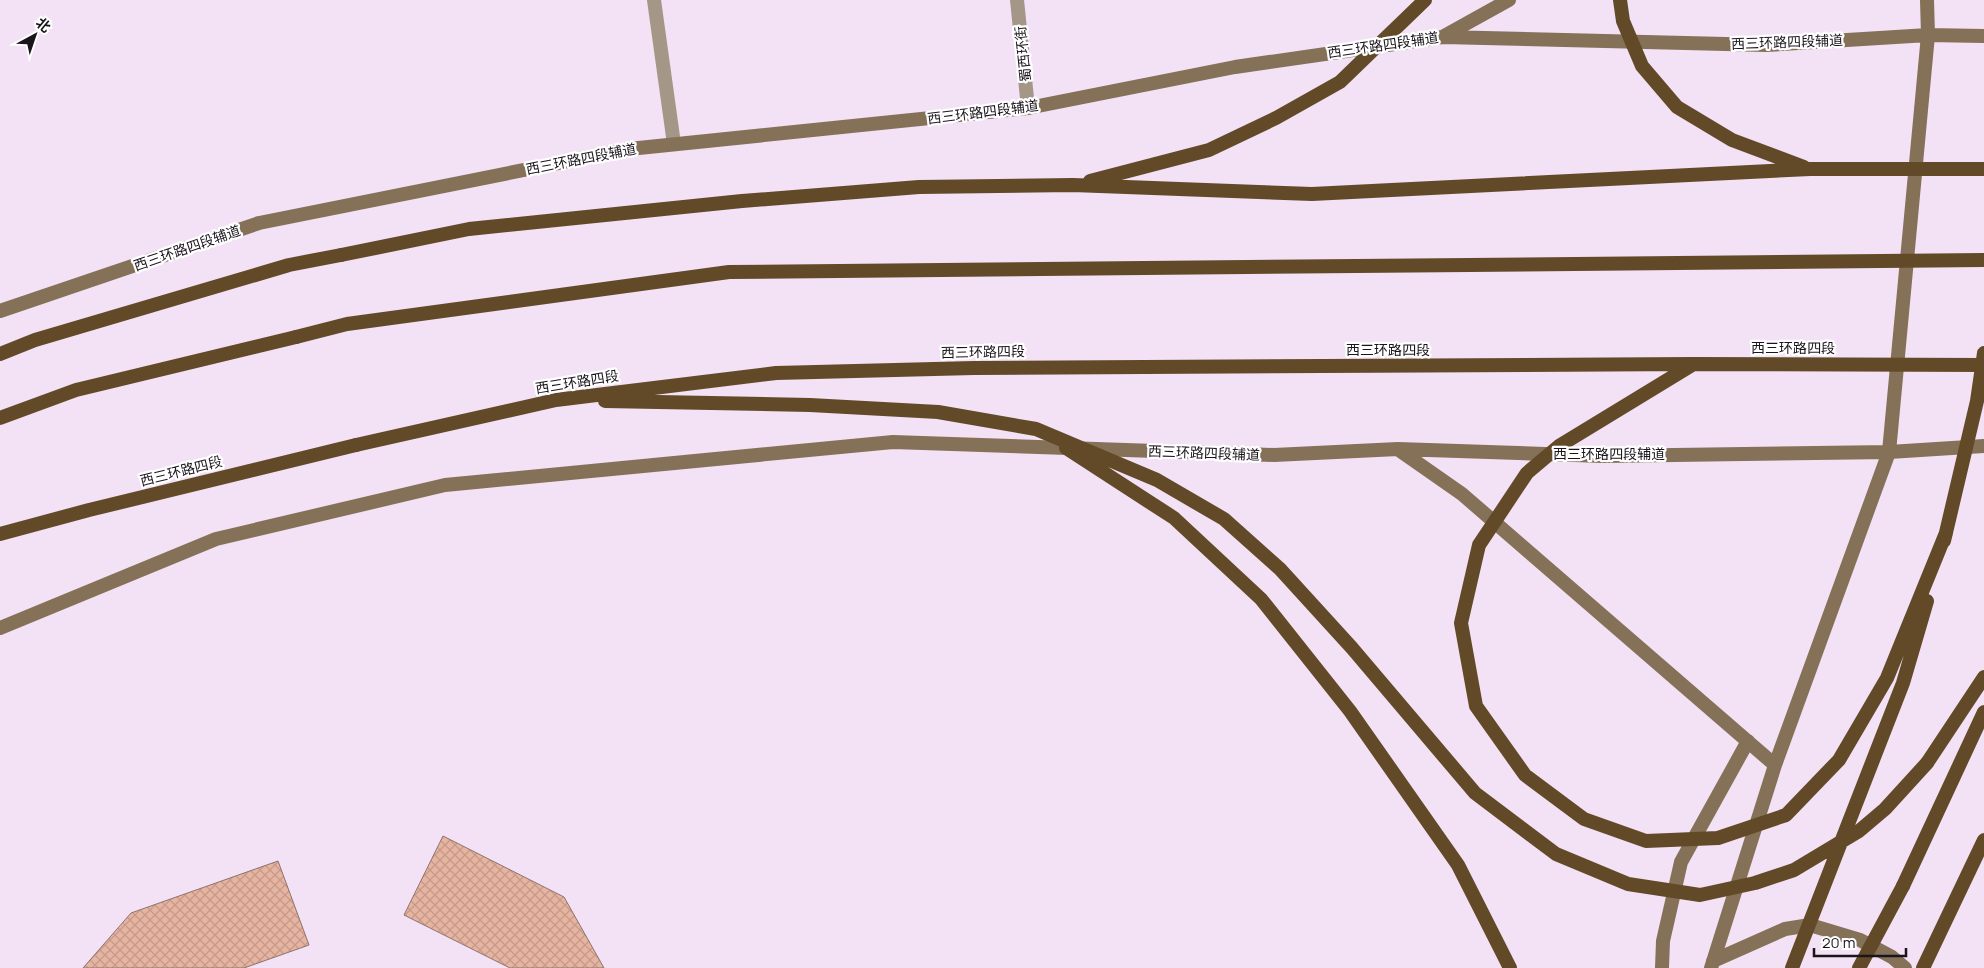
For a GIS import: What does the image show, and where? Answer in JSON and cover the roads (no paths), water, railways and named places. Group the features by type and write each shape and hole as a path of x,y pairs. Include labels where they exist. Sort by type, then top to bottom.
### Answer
{"highway":[{"path":"1073,185 1209,150 1276,118 1340,82 1425,0"},
{"path":"1620,0 1623,21 1642,66 1678,107 1732,140 1810,169"},
{"path":"0,354 34,340 289,265 468,229 742,201 918,187 1073,185 1312,194 1810,169 1984,169"},
{"path":"0,418 76,390 347,324 729,272 1984,260"},
{"path":"1792,968 1903,683 1946,533 1977,401 1984,353"},
{"path":"1693,364 1559,446 1527,473 1479,545 1462,624 1476,706 1524,775 1584,819 1646,841 1718,838 1786,815 1840,760 1887,678 1946,533"},
{"name":"西三环路四段","path":"0,534 356,445 556,400 776,373 984,368 1693,364 1984,365"},
{"path":"556,400 810,405 938,412 1036,428 1157,480 1224,519 1280,569 1352,648 1475,794 1556,854 1628,884 1700,895 1755,883 1794,870 1859,831 1885,808 1927,763 1984,678"},
{"path":"1036,428 1174,518 1261,599 1350,711 1458,865 1510,968"},
{"path":"1859,968 1903,886 1984,712"},
{"path":"1923,968 1984,840"}],"main road":[{"path":"1443,37 1508,0"},
{"path":"1712,964 1775,765 1889,452 1928,36 1927,0"},
{"name":"西三环路四段辅道","path":"0,312 259,223 629,149 1028,108 1235,67 1443,37 1766,45 1928,36 1984,36"},
{"name":"西三环路四段辅道","path":"0,628 216,539 445,485 893,442 1274,455 1398,449 1603,456 1889,452 1984,446"},
{"path":"1398,449 1462,494 1775,765"},
{"path":"1662,968 1664,941 1681,862 1748,741"},
{"path":"1712,964 1785,929 1810,925 1860,940 1892,957 1905,968"}],"street":[{"path":"654,0 674,144"},
{"name":"蜀西环街","path":"1017,0 1028,108"}]}
